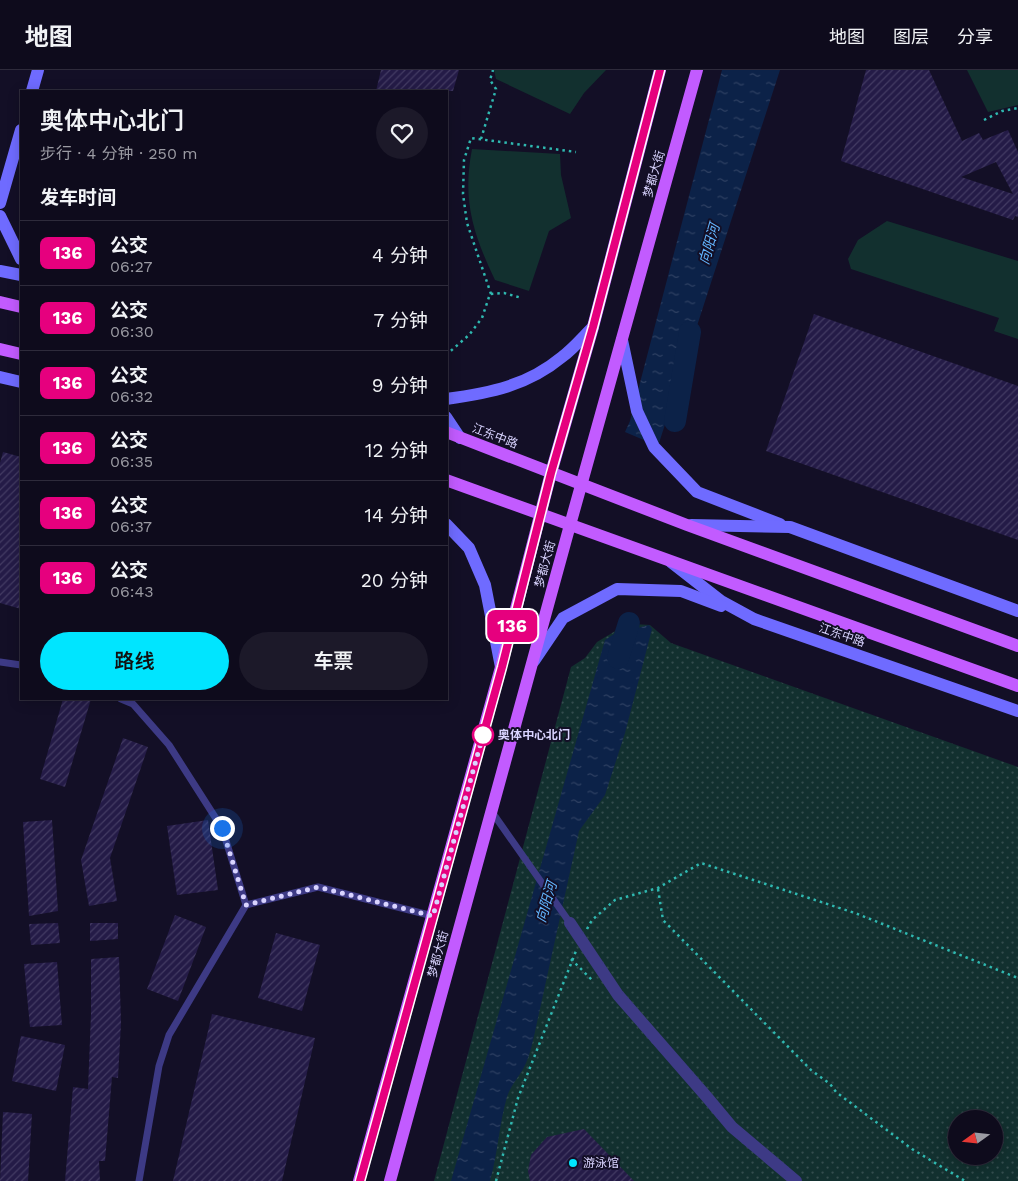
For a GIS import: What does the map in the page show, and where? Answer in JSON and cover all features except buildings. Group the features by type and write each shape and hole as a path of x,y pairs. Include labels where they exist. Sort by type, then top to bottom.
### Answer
{"main road":[{"name":"梦都大街","path":"360,1181 502,667 551,473 593,327 660,70"},
{"name":"梦都大街","path":"390,1181 570,525 698,70"},
{"path":"0,302 20,307"},
{"path":"0,349 20,354"},
{"name":"江东中路","path":"448,433 687,525 1018,646"},
{"name":"江东中路","path":"449,483 1018,686"}],"street":[{"path":"32,90 38,70"},
{"path":"0,203 20,133"},
{"path":"0,216 20,257"},
{"path":"0,271 20,275"},
{"path":"448,399 487,394 530,379 562,357 593,327"},
{"path":"622,340 637,411 654,447 697,492 790,527"},
{"path":"0,377 18,382"},
{"path":"0,384 18,382"},
{"name":"江东中路","path":"448,420 460,438"},
{"name":"江东中路","path":"687,525 790,527 1018,611"},
{"path":"448,526 469,548 485,585 502,667"},
{"name":"江东中路","path":"669,560 721,601 754,619 1018,711"},
{"path":"532,663 563,618 617,589 681,591 754,619"},
{"path":"570,923 618,995 732,1127 796,1181"}],"lane":[{"path":"0,662 20,665"},
{"path":"123,700 133,704 169,745 222,828 246,905"},
{"path":"492,812 570,923"},
{"path":"139,1181 159,1066 169,1035 246,905 318,887 433,916"}],"path":[{"path":"480,139 496,89 490,80 493,70"},
{"path":"984,120 1002,111 1018,108"},
{"path":"448,353 469,335 482,318 491,294 467,223 463,194 464,160 471,138 576,152"},
{"path":"491,294 504,293 522,298"},
{"path":"496,1181 518,1098 572,959 592,920 615,900 658,888 701,863 855,913 1018,978"},
{"path":"658,888 663,920 811,1070 830,1084 836,1092 912,1149 966,1181"}],"green space":[{"path":"494,70 606,70 584,93 570,114 496,79"},
{"path":"967,70 1018,70 1018,105 988,112"},
{"path":"472,149 560,154 561,175 571,218 549,231 529,291 495,280 481,247 475,232 469,201 469,167"},
{"path":"887,221 1018,261 1018,339 994,331 999,318 851,269 848,259 858,240"},
{"path":"633,624 650,625 671,643 1018,767 1018,1181 434,1181 571,667 585,658 597,642 617,630"}],"water":[{"path":"722,70 780,70 658,446 625,432 630,421"},
{"path":"649,625 652,629 625,733 605,795 579,831 532,1046 524,1067 507,1097 490,1181 451,1181 605,640 614,634"}],"waterway":[{"name":"向阳河","path":"675,421 690,332"},
{"name":"向阳河","path":"618,658 629,623"}],"bus line":[{"name":"136","path":"360,1181 502,667 551,473 593,327 660,70"}],"place":[{"name":"奥体中心北门","path":"483,735"},
{"name":"游泳馆","path":"573,1163"}],"route":[{"path":"222,828 246,905 318,887 433,916 483,735"}]}
